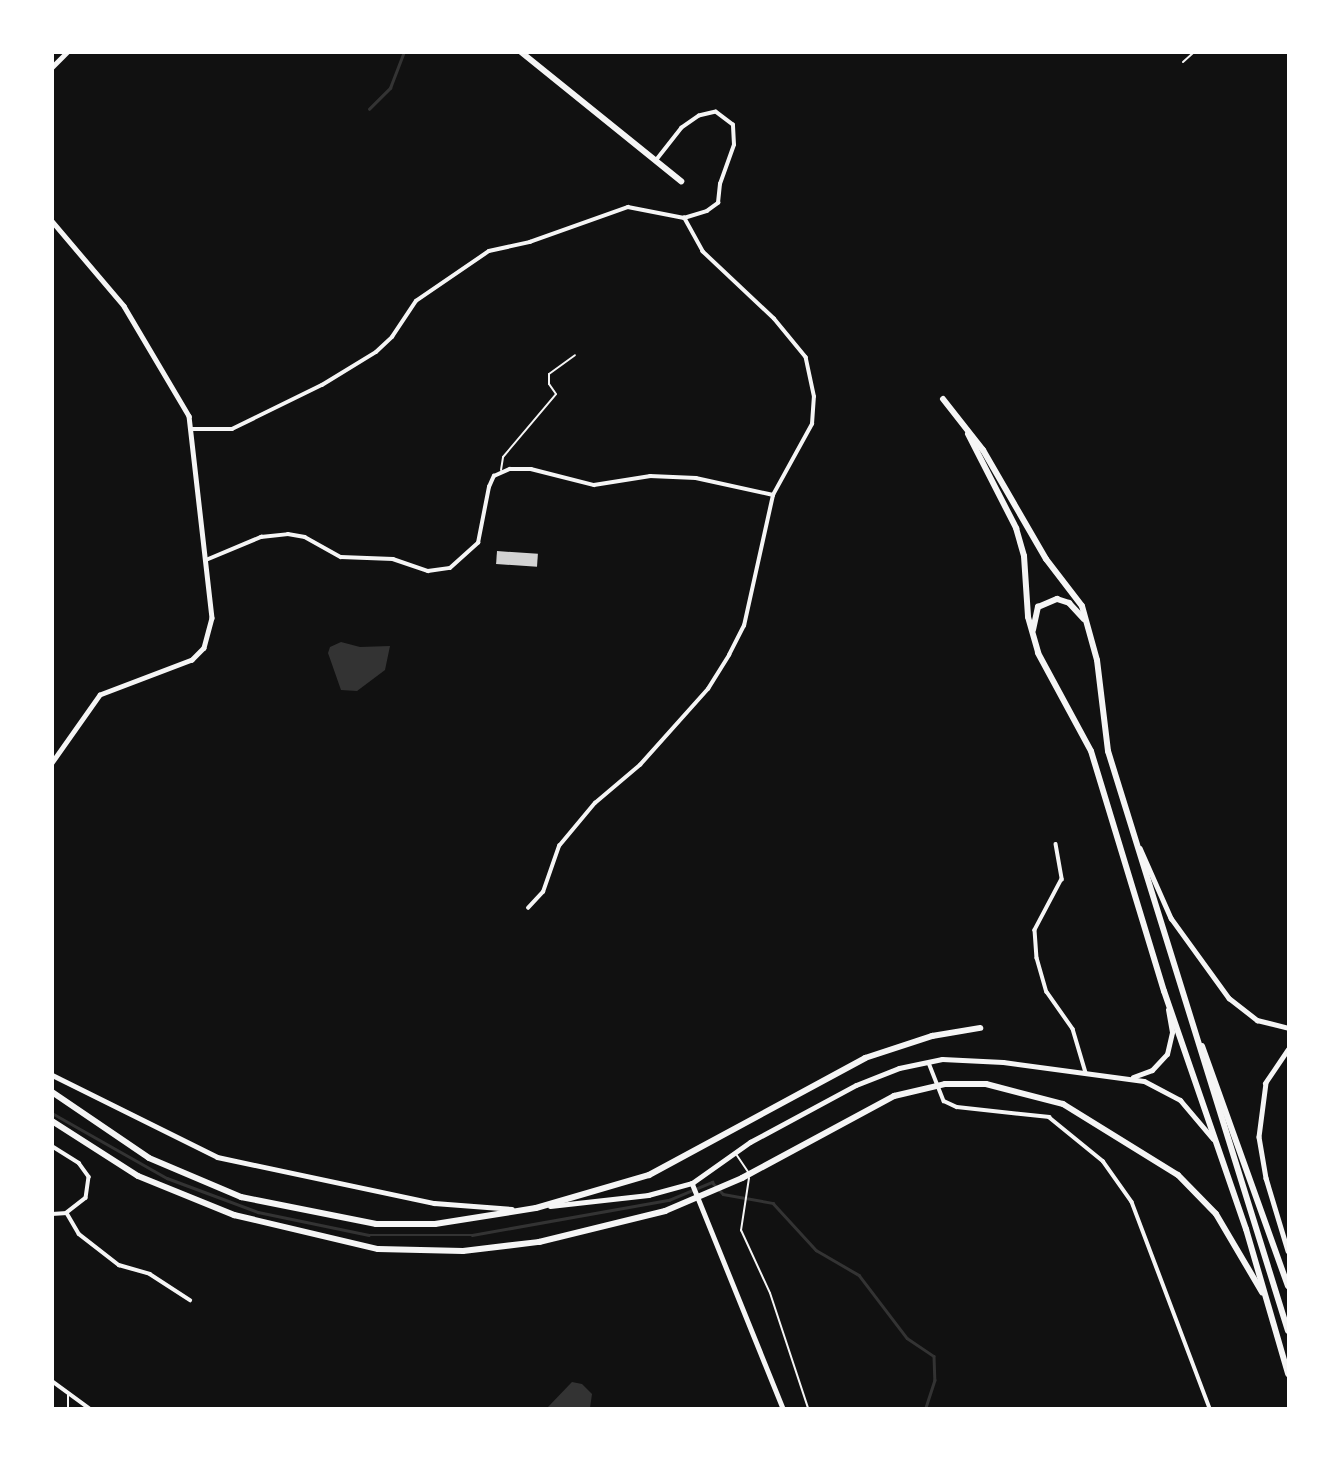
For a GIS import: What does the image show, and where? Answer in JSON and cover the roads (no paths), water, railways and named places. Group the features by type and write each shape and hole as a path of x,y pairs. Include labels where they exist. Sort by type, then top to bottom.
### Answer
{"main road":[{"path":"521,52 681,181"},
{"path":"943,399 966,429 1046,559 1077,596 1099,673 1104,738 1289,1331"},
{"path":"966,429 1021,542 1032,634 1044,668 1091,751 1164,991 1223,1160 1289,1374"},
{"path":"1032,634 1038,607 1057,599 1069,603 1087,624"},
{"path":"1130,1078 1152,1070 1167,1054 1172,1032 1164,991"},
{"path":"52,1093 102,1130 191,1177 270,1205 376,1224 435,1224 536,1208 649,1175 726,1137 865,1058 932,1036 980,1028"},
{"path":"1199,1041 1289,1286"},
{"path":"52,1075 217,1157 434,1203 517,1209 648,1195 692,1184 736,1153 856,1085 928,1061 1003,1062 1130,1078 1180,1100 1210,1134 1223,1160"},
{"path":"52,1121 138,1176 181,1197 284,1230 414,1252 539,1242 665,1211 742,1178 871,1105 920,1089 967,1083 1015,1088 1063,1104 1098,1122 1196,1191 1229,1232 1262,1292"}],"street":[{"path":"53,65 67,52"},
{"path":"192,429 223,430 246,423 355,365 393,337 416,302 476,257 628,207 684,218 718,203 720,184 734,145 733,125 716,112 699,116 682,128 656,161"},
{"path":"528,908 542,892 559,846 595,803 640,765 708,689 729,655 744,626 773,495 811,424 814,397 806,358 774,319 704,252 684,218"},
{"path":"52,221 124,306 179,394 192,429 212,618 199,655 100,695 52,763"},
{"path":"206,559 261,537 288,534 305,537 341,557 387,559 428,571 450,568 482,536 489,487 502,471 531,469 594,485 650,476 696,478 773,495"},
{"path":"1136,842 1171,918 1229,998 1256,1020 1289,1028"},
{"path":"1056,844 1062,879 1035,930 1037,958 1047,992 1068,1019 1086,1073"},
{"path":"1289,1050 1266,1083 1259,1137 1266,1178 1289,1251"},
{"path":"928,1061 944,1101 1049,1117 1102,1161 1132,1202 1210,1409"},
{"path":"52,1146 79,1163 89,1177 86,1198 67,1213 52,1214"},
{"path":"692,1184 783,1409"},
{"path":"67,1213 79,1234 119,1265 150,1274 190,1300"},
{"path":"52,1381 89,1409"}],"lane":[{"path":"1183,62 1194,52"},
{"path":"502,471 503,457 556,394 549,384 549,374 575,355"},
{"path":"736,1153 746,1166 751,1184 741,1230 770,1293 808,1409"},
{"path":"68,1394 68,1409"}],"waterway":[{"path":"369,109 390,88 404,52"},
{"path":"52,1113 167,1178 258,1212 369,1235 472,1235 669,1200 712,1182 723,1194 773,1203 816,1250 859,1275 907,1338 934,1356 935,1380 926,1408"}]}
